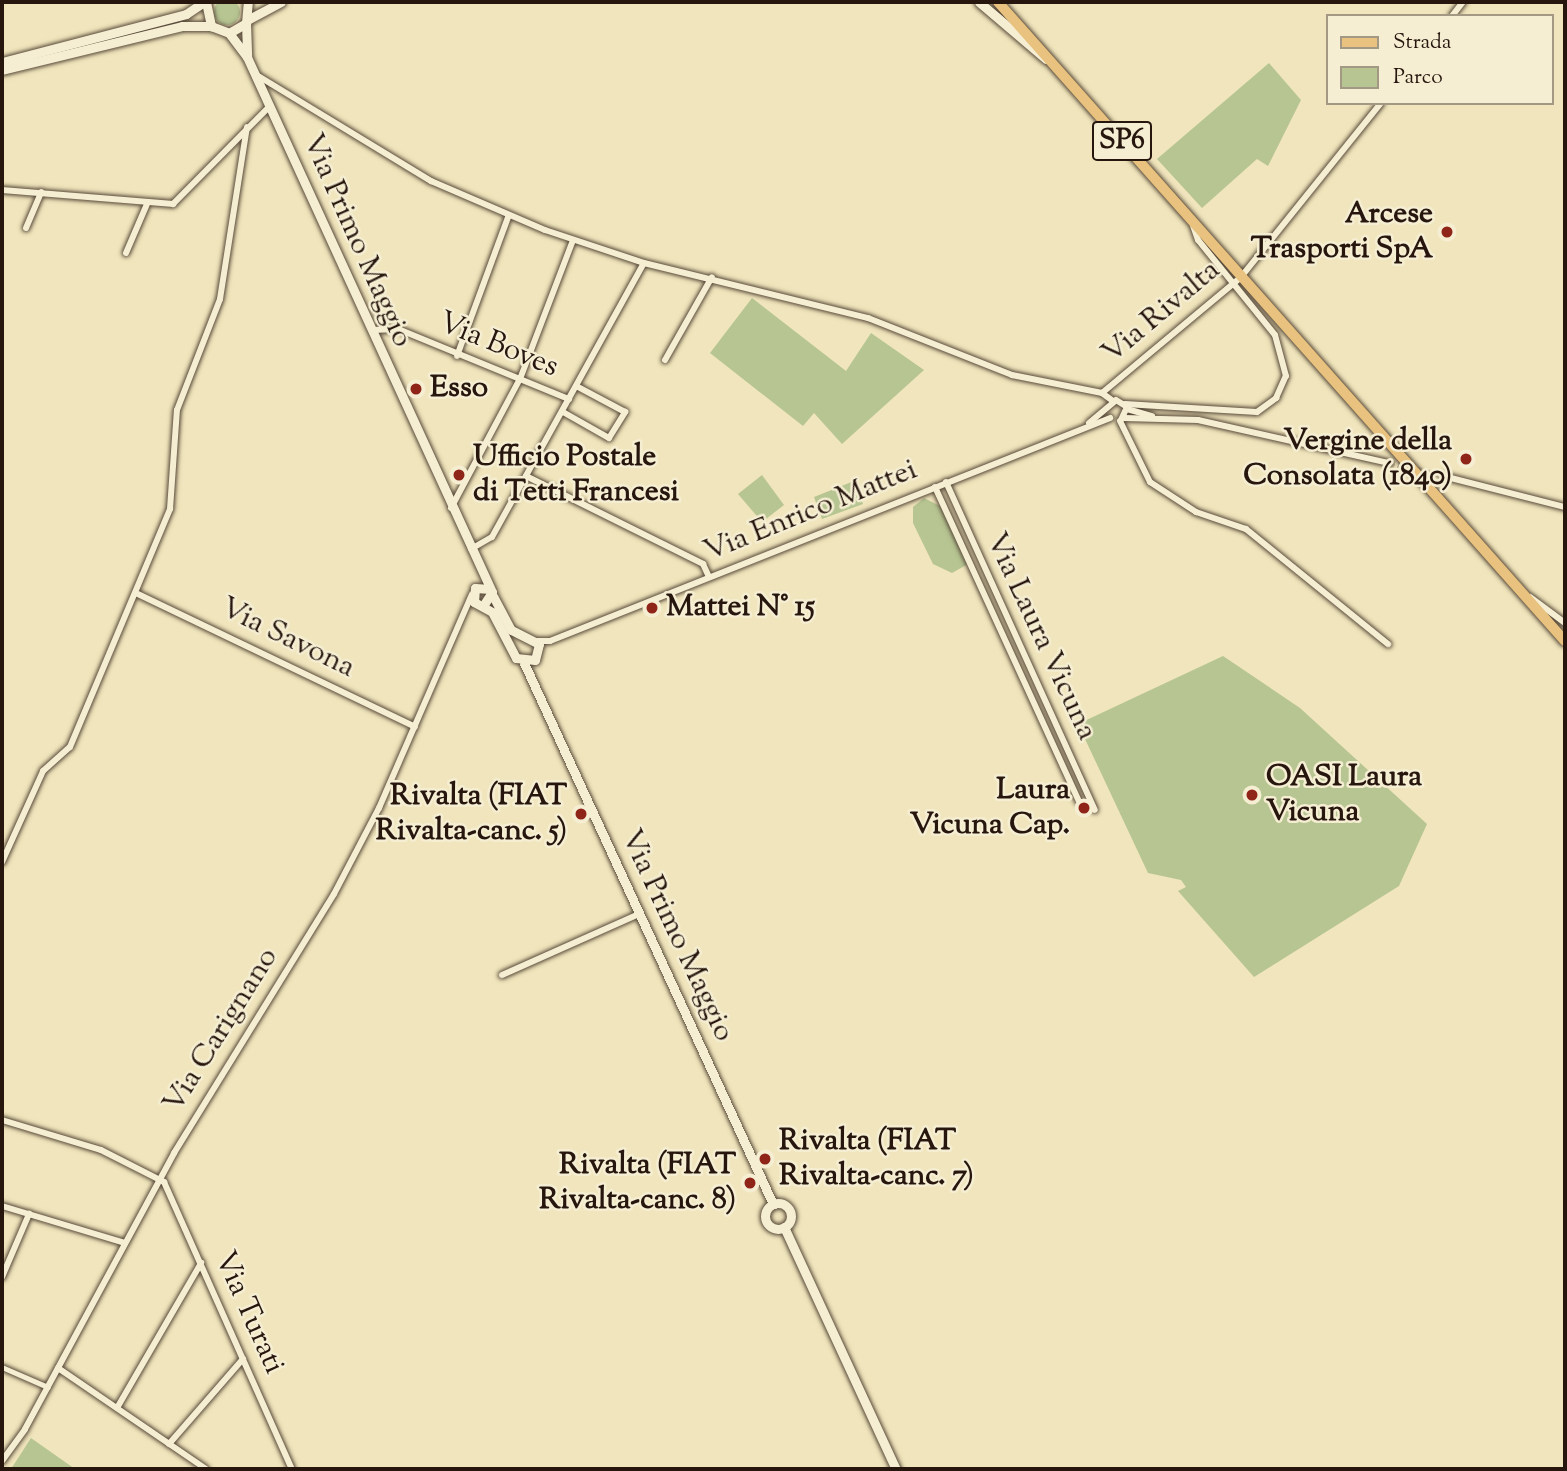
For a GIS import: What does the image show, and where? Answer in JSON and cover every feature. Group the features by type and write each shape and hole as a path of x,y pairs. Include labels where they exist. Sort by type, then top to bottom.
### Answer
{"main road":[{"path":"2,62 186,14 205,2 211,26"},
{"name":"Via Primo Maggio","path":"247,57 248,2"},
{"path":"2,70 171,28 211,26 229,33 282,2"},
{"path":"979,2 1024,46 1054,64"},
{"name":"SP6","path":"999,2 1565,641"},
{"name":"Via Primo Maggio","path":"229,33 247,57 255,74 471,555 511,630 524,637"},
{"name":"Via Primo Maggio","path":"471,555 473,591"},
{"path":"473,591 491,592 483,606"},
{"path":"473,591 514,646 524,637 536,641"},
{"name":"Via Primo Maggio","path":"534,688 536,641"},
{"name":"Via Primo Maggio","path":"514,646 773,1204"},
{"path":"524,663 537,657"},
{"path":"784,1227 766,1222 773,1204 790,1212 784,1227 896,1469"}],"street":[{"path":"255,74 359,141 509,215 573,240 644,263 712,277 868,318 1012,375 1098,393 1109,406 1110,418 1154,416 1223,424 1389,463"},
{"name":"Via Rivalta","path":"1098,393 1241,277 1379,105"},
{"path":"2,190 147,204 181,201 247,127 269,107"},
{"path":"2,862 43,771 70,747 138,594 170,509 177,410 220,299 247,127"},
{"path":"26,228 41,192"},
{"path":"126,253 147,204"},
{"path":"457,356 509,215"},
{"path":"1109,406 1245,414 1276,398 1286,376 1283,354 1247,300 1231,284 1198,240 1190,218"},
{"path":"450,509 520,379 573,240"},
{"path":"471,555 492,537 644,263"},
{"path":"665,360 712,277"},
{"path":"1241,277 1247,300"},
{"name":"Via Boves","path":"370,330 398,329 457,356 569,399"},
{"path":"563,412 609,438 625,412 576,386"},
{"name":"Via Enrico Mattei","path":"1087,425 1109,406"},
{"path":"1126,406 1154,416"},
{"path":"1126,406 1122,419 1139,464 1158,488 1196,512 1246,529 1388,644"},
{"name":"Via Enrico Mattei","path":"536,641 550,641 1110,418"},
{"path":"526,476 703,564 709,577"},
{"path":"1443,476 1565,507"},
{"name":"Via Laura Vicuna","path":"946,482 1095,810"},
{"name":"Via Laura Vicuna","path":"935,486 1079,802"},
{"path":"1519,588 1565,623"},
{"name":"Via Carignano","path":"2,1461 48,1387 159,1178 334,894 415,727 473,591"},
{"name":"Via Savona","path":"138,594 415,727"},
{"path":"463,617 483,606"},
{"name":"Via Enrico Mattei","path":"537,657 550,641"},
{"path":"502,975 639,914"},
{"path":"2,1120 102,1150 159,1178"},
{"name":"Via Turati","path":"159,1178 201,1263 292,1469"},
{"path":"2,1206 125,1242"},
{"path":"2,1277 29,1214"},
{"path":"117,1408 201,1263"},
{"path":"169,1444 243,1359"},
{"path":"2,1367 48,1387"},
{"path":"58,1368 206,1469"}],"green space":[{"path":"227,-1 236,3 240,12 236,21 227,25 218,21 214,12 218,3"},
{"path":"1269,63 1301,100 1268,166 1257,159 1202,208 1157,159"},
{"path":"752,298 846,371 871,333 924,370 842,444 814,413 803,426 710,353"},
{"path":"762,475 784,505 762,522 738,494"},
{"path":"854,481 863,504 822,519 814,497"},
{"path":"924,498 942,507 968,564 952,573 933,564 913,523 913,507"},
{"name":"OASI Laura Vicuna","path":"1223,656 1300,708 1427,824 1399,886 1254,977 1178,891 1186,887 1181,880 1148,873 1078,724"},
{"path":"31,1438 75,1469 11,1469"}],"tunnel":[{"path":"1389,463 1443,476"}],"place":[{"name":"Arcese Trasporti SpA","path":"1447,232"},
{"name":"Esso","path":"416,389"},
{"name":"Vergine della Consolata (1840)","path":"1466,459"},
{"name":"Ufficio Postale di Tetti Francesi","path":"459,475"},
{"name":"Mattei N° 15","path":"652,608"},
{"name":"OASI Laura Vicuna","path":"1252,795"},
{"name":"Laura Vicuna Cap.","path":"1084,808"},
{"name":"Rivalta (FIAT Rivalta-canc. 5)","path":"581,814"},
{"name":"Rivalta (FIAT Rivalta-canc. 7)","path":"765,1159"},
{"name":"Rivalta (FIAT Rivalta-canc. 8)","path":"750,1183"}]}
